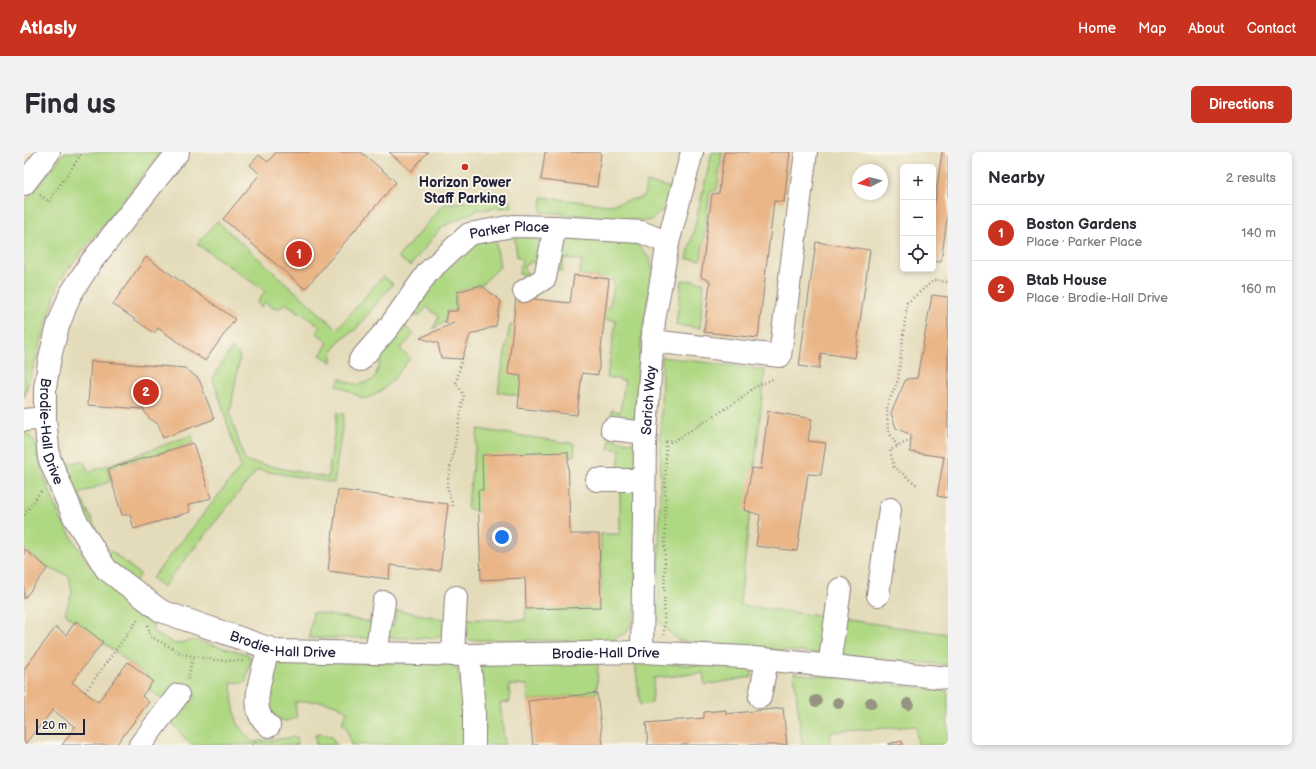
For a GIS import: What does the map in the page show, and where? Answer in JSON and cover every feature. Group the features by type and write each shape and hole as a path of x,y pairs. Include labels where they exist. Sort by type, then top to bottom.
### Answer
{"street":[{"path":"24,183 49,152"},
{"name":"Brodie-Hall Drive","path":"178,152 91,262 70,296 58,326 50,357 45,388 45,418 49,458 74,517 106,569 161,611 276,651 461,655 642,652 767,660 948,678"},
{"name":"Sarich Way","path":"642,652 644,480 654,321 668,243 692,152"},
{"path":"652,341 780,356 806,152"},
{"name":"Parker Place","path":"360,360 389,327 428,272 469,234 513,226 555,227 640,232 668,243"},
{"path":"524,291 545,278 555,227"},
{"path":"24,420 45,418"},
{"path":"612,429 646,432"},
{"path":"597,480 644,480"},
{"path":"878,595 890,509"},
{"path":"829,666 840,589"},
{"path":"456,597 461,655 474,710 474,745"},
{"path":"376,653 384,602"},
{"path":"269,648 262,672 257,701 260,716 269,726"},
{"path":"760,697 767,660"},
{"path":"140,745 178,695"}],"path":[{"path":"24,183 50,202 57,187 72,170 82,152"},
{"path":"897,446 888,430 887,406 898,380 907,303 934,280 948,282"},
{"path":"453,506 448,486 464,395 456,383 462,359"},
{"path":"646,432 666,442 672,442 741,399 753,388 773,379"},
{"path":"911,440 890,450 894,467 917,485"},
{"path":"664,637 666,442"},
{"path":"24,515 44,487"},
{"path":"85,692 140,616"},
{"path":"178,695 188,680 193,656"}],"shaded area":[{"path":"193,152 948,152 948,745 24,745 24,435 59,432 57,389 61,359 69,330 81,301 101,269"}],"green space":[{"path":"65,152 161,152 60,280 24,398 24,203"},
{"path":"712,152 722,152 717,190 710,192 701,260 687,259"},
{"path":"647,182 671,188 666,208 649,221 541,212 542,197 609,205 643,197"},
{"path":"508,196 512,207 478,210 442,227 410,266 398,257 444,204"},
{"path":"217,221 337,329 383,276 393,284 355,330 340,340 332,352 332,362 320,355 328,343 316,332 320,326 285,303 280,308 273,308 265,302 261,307 257,303 265,291 197,244"},
{"path":"514,231 546,236 538,270 532,261 523,267 529,276 519,274 522,260 517,257"},
{"path":"495,237 500,267 481,285 457,292 457,311 447,311 445,322 433,329 439,317 427,307 418,317 409,309 467,245"},
{"path":"561,237 627,241 637,244 649,258 653,270 641,339 635,418 611,417 612,410 620,412 625,381 607,377 616,321 596,317 598,307 609,308 614,287 613,281 579,274 582,261 564,258 562,271 558,270 556,265"},
{"path":"682,280 704,282 700,328 676,325"},
{"path":"400,322 414,334 400,349 410,358 385,388 364,399 337,385 340,378 353,384 361,384 374,379 380,364 383,341"},
{"path":"510,325 523,327 530,372 525,397 498,392"},
{"path":"232,348 240,356 230,414 245,461 328,478 337,413 344,414 334,483 257,470 163,587 152,578 241,467 213,378"},
{"path":"662,357 765,370 740,605 948,634 948,665 679,641 658,621"},
{"path":"478,429 575,444 574,456 492,458 490,515 467,508"},
{"path":"24,430 37,444 40,466 61,520 91,568 152,617 154,633 176,644 193,640 248,654 251,661 245,683 231,682 233,704 238,725 252,742 297,737 298,745 191,745 172,723 195,696 189,693 169,703 148,689 153,681 65,613 72,593 69,576 48,568 24,549"},
{"path":"192,435 193,443 108,469 111,481 79,494 105,546 141,575 134,582 102,554 63,475 66,465 83,460 89,472"},
{"path":"610,439 636,443 637,462 630,470 618,470 620,450 608,448"},
{"path":"620,489 633,491 637,496 635,615 627,632 611,641 469,640 464,633 464,619 525,620 526,607 589,607 601,591 601,534 620,534"},
{"path":"396,610 445,619 446,632 438,638 309,638 313,612 394,626"},
{"path":"275,662 450,663 458,669 467,713 466,745 351,745 347,729 342,723 347,711 334,704 322,702 295,702 297,718 286,721 273,718 268,700"},
{"path":"480,662 598,663 597,693 528,701 527,685 509,685 510,702 500,703 505,745 484,745"},
{"path":"635,662 752,668 752,677 705,685 703,673 654,678 652,703 640,705"},
{"path":"794,673 948,691 948,745 918,745 916,726 830,732 831,745 802,745"},
{"path":"322,734 331,736 336,745 316,745 315,735"}],"building":[{"path":"276,152 361,152 396,182 305,289 223,219 260,174 250,165 259,155 268,162"},
{"path":"389,152 428,152 411,171"},
{"path":"545,152 601,152 597,187 541,180"},
{"path":"724,152 790,152 784,202 774,201 758,338 704,332 710,281 701,277 712,194 719,193"},
{"path":"942,152 948,152 948,212 941,262 936,261 936,194"},
{"path":"816,242 870,250 855,358 821,353 819,369 799,366"},
{"path":"146,257 235,319 205,361 158,328 154,333 113,304"},
{"path":"574,275 609,279 598,375 582,373 577,415 518,408 521,376 508,374 516,297 570,303"},
{"path":"481,285 501,301 496,326 470,335 462,359 441,358 438,343 420,338 454,323 445,322 447,311 457,311 457,292"},
{"path":"932,295 948,297 948,498 937,496 944,457 910,452 911,435 896,428 891,413 906,379 917,378"},
{"path":"91,361 185,368 199,379 214,419 163,438 158,424 149,418 143,409 88,405"},
{"path":"768,411 812,419 808,441 826,443 821,475 808,474 797,551 756,546 760,515 744,510 752,468 761,469"},
{"path":"193,443 211,498 188,505 190,512 134,529 130,515 122,515 108,469"},
{"path":"568,452 570,534 599,534 601,607 526,609 525,578 481,580 478,490 483,490 482,455"},
{"path":"338,490 448,504 440,571 390,565 389,579 328,571"},
{"path":"24,549 48,568 24,599"},
{"path":"76,621 103,642 72,682 98,702 128,662 153,681 142,696 149,702 116,745 62,745 75,727 53,710 24,745 24,669 56,627 66,635"},
{"path":"597,693 603,745 533,745 528,701"},
{"path":"783,708 787,745 648,745 646,723 704,718 704,712 726,710 726,714"},
{"path":"902,741 903,745 888,745 888,744"}],"place":[{"name":"Horizon Power Staff Parking","path":"465,167"},
{"name":"Boston Gardens","path":"299,254"},
{"name":"Btab House","path":"146,392"}]}
